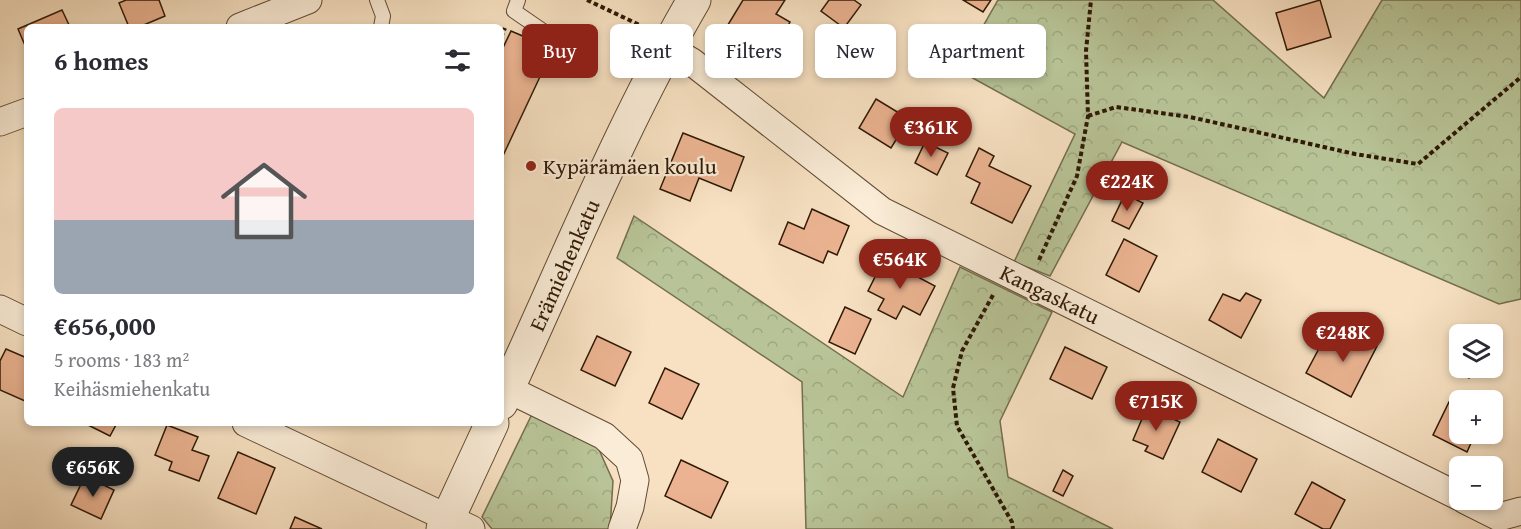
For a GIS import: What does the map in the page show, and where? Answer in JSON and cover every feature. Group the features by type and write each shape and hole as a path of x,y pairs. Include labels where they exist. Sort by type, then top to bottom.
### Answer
{"street":[{"path":"255,24 284,18 308,0"},
{"name":"Erämiehenkatu","path":"671,24 694,0"},
{"name":"Kangaskatu","path":"693,63 882,211 1449,492"},
{"name":"Erämiehenkatu","path":"504,396 625,128 643,78"},
{"path":"0,122 24,113"},
{"path":"0,309 24,320"},
{"path":"504,396 604,436 629,459 635,480 630,507 622,529"},
{"path":"252,426 455,525 491,426"},
{"path":"1485,510 1504,519"}],"lane":[{"path":"377,0 383,16 382,24"},
{"path":"518,0 514,11 533,24"}],"path":[{"path":"587,0 632,24"},
{"path":"1088,116 1116,106 1190,117 1355,154 1418,164 1521,77"}],"green space":[{"path":"998,0 1213,0 1324,98 1382,0 1521,0 1521,299 1499,304 1122,142 1050,276 1014,262 1075,134 973,78 1046,78 1046,24 984,24"},
{"path":"634,216 903,397 960,267 1052,312 1000,421 1008,477 1113,529 806,529 802,382 617,258"},
{"path":"534,410 596,443 613,481 610,529 492,529 482,517"}],"building":[{"path":"126,0 159,0 165,16 146,24 128,24 119,3"},
{"path":"743,0 785,0 776,14 790,22 789,24 728,24"},
{"path":"829,0 854,0 861,5 847,24 839,24 821,11"},
{"path":"963,0 991,0 983,12"},
{"path":"1320,0 1331,37 1287,50 1276,13"},
{"path":"62,10 69,24 30,24"},
{"path":"24,26 24,43 18,29"},
{"path":"511,31 522,36 522,78 539,78 504,154 504,46"},
{"path":"876,99 909,119 891,148 859,128"},
{"path":"683,133 744,157 731,191 699,178 690,201 660,189"},
{"path":"925,142 948,153 937,175 915,163"},
{"path":"979,148 994,156 989,166 1031,186 1012,223 971,203 980,183 966,176"},
{"path":"1125,194 1143,203 1129,229 1112,221"},
{"path":"812,209 849,226 837,255 828,251 823,263 779,244 788,222 804,229"},
{"path":"1124,239 1157,256 1139,292 1106,275"},
{"path":"884,259 935,286 920,315 903,306 896,319 878,310 884,299 868,291"},
{"path":"1246,293 1261,300 1241,338 1209,320 1223,294 1240,301"},
{"path":"845,307 871,319 855,354 829,342"},
{"path":"1351,330 1378,344 1351,397 1306,373 1323,341 1340,350"},
{"path":"597,336 631,352 615,386 581,370"},
{"path":"1065,347 1107,367 1092,399 1050,379"},
{"path":"6,349 24,357 24,401 0,390 0,361"},
{"path":"665,368 699,384 682,419 649,403"},
{"path":"1449,402 1449,443 1433,435"},
{"path":"1147,407 1180,422 1163,459 1145,451 1148,446 1133,440"},
{"path":"90,426 115,426 110,436"},
{"path":"167,426 170,426 198,437 192,450 209,456 199,481 169,470 172,462 155,455"},
{"path":"1218,439 1257,459 1241,492 1202,472"},
{"path":"1451,444 1471,444 1467,452"},
{"path":"238,452 275,468 256,514 218,498"},
{"path":"681,460 728,482 711,518 665,496"},
{"path":"1063,470 1073,476 1063,496 1053,491"},
{"path":"85,476 114,490 101,519 71,505"},
{"path":"1312,482 1345,500 1330,529 1323,529 1295,514"},
{"path":"295,517 322,529 290,529"}],"place":[{"name":"Kypärämäen koulu","path":"531,166"}]}
